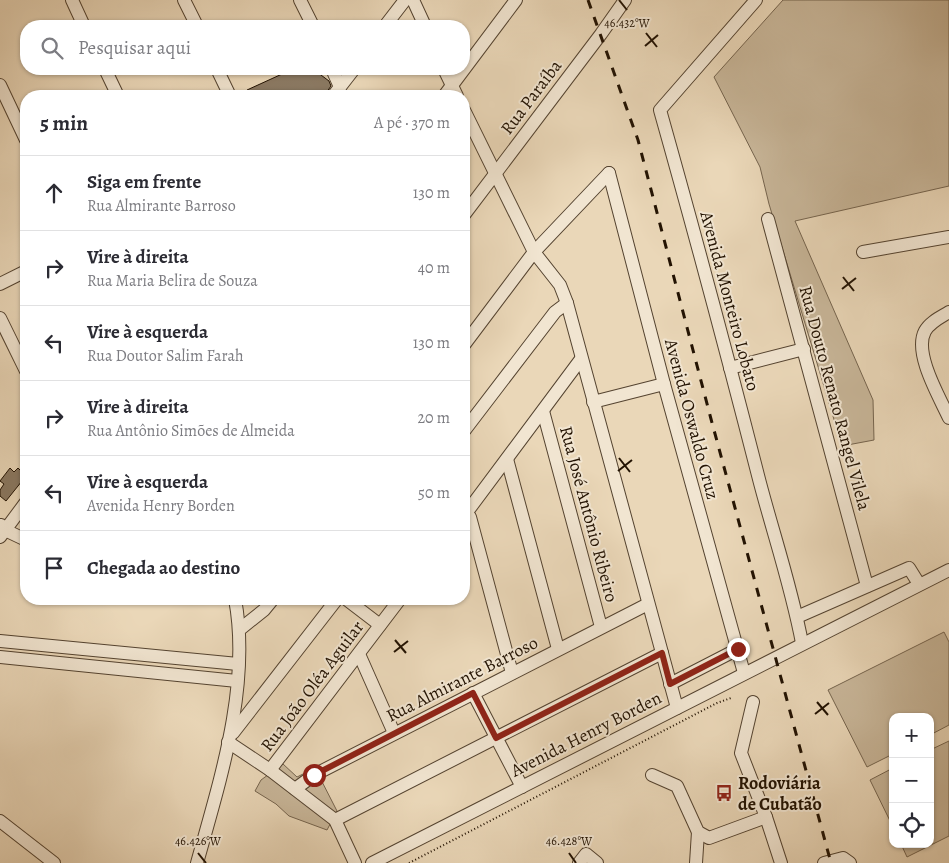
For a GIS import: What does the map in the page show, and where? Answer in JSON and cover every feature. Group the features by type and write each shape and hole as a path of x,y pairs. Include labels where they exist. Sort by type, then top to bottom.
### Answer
{"street":[{"path":"72,0 81,20"},
{"path":"184,0 194,20"},
{"path":"300,0 310,20"},
{"path":"390,20 405,0"},
{"path":"413,0 421,20"},
{"path":"470,66 516,0"},
{"name":"Rua Paraíba","path":"470,207 625,0"},
{"name":"Avenida Monteiro Lobato","path":"756,0 660,110 797,617 802,643"},
{"path":"107,75 115,90"},
{"path":"220,75 227,90"},
{"path":"333,75 337,90"},
{"path":"338,90 350,75"},
{"path":"446,75 450,90"},
{"path":"453,90 464,75"},
{"path":"0,86 20,128"},
{"path":"470,122 534,252 560,285 567,303 676,708"},
{"name":"Avenida Oswaldo Cruz","path":"534,252 609,173 664,384 744,673"},
{"name":"Rua Douto Renato Rangel Vilela","path":"768,219 867,586"},
{"path":"863,252 949,237"},
{"path":"470,336 534,252"},
{"path":"0,284 20,274"},
{"path":"470,423 555,312 567,303"},
{"path":"949,312 936,320 925,331 922,344 926,366 949,418"},
{"path":"0,318 20,359"},
{"path":"730,368 804,349"},
{"path":"470,506 582,360"},
{"path":"593,402 664,384"},
{"name":"Rua José Antônio Ribeiro","path":"543,411 601,627"},
{"path":"506,460 558,649"},
{"path":"20,509 2,531 20,538"},
{"path":"470,517 512,673"},
{"path":"797,617 909,568 920,584"},
{"name":"Avenida Henry Borden","path":"372,863 949,570"},
{"name":"Rua Almirante Barroso","path":"295,789 314,775 394,733 648,604"},
{"path":"197,863 235,711 238,681 239,630 236,605"},
{"path":"239,630 268,605"},
{"path":"229,740 332,605"},
{"path":"354,605 380,625"},
{"name":"Rua João Oléa Aguilar","path":"270,770 395,605"},
{"path":"0,641 238,664"},
{"name":"Avenida Henry Borden","path":"670,684 738,649"},
{"path":"335,820 662,653"},
{"path":"359,654 394,733"},
{"path":"0,657 238,681"},
{"path":"473,693 522,787"},
{"path":"753,702 741,753 766,817 781,863"},
{"path":"229,740 335,820 355,863"},
{"path":"652,775 677,786 698,832 696,863"},
{"path":"698,832 709,838 766,817"},
{"path":"0,821 54,863"},
{"path":"824,863 843,858 850,863"},
{"path":"582,859 597,863"}],"path":[{"path":"409,863 731,698"}],"shaded area":[{"path":"783,0 949,0 949,186 795,221 873,400 874,440 842,446 769,204 760,167 714,77"},
{"path":"944,632 949,642 949,725 934,733 934,713 889,713 889,756 867,767 828,690"},
{"path":"949,741 949,836 934,844 934,758 934,748"},
{"path":"283,764 297,777 315,768 337,811 327,830 289,816 276,804 255,791 261,780"},
{"path":"889,770 889,819 870,780"},
{"path":"903,848 925,848 907,857"}],"building":[{"path":"280,75 321,75 329,81 331,86 328,90 247,90"},
{"path":"10,468 14,472 18,468 20,470 20,484 6,501 0,496 0,490 4,484 0,481"}],"railway":[{"path":"588,0 638,140 831,863"}],"place":[{"name":"Rodoviária de Cubatão","path":"724,793"}],"route":[{"path":"314,775 473,693 496,738 662,653 670,684 738,649"}]}
